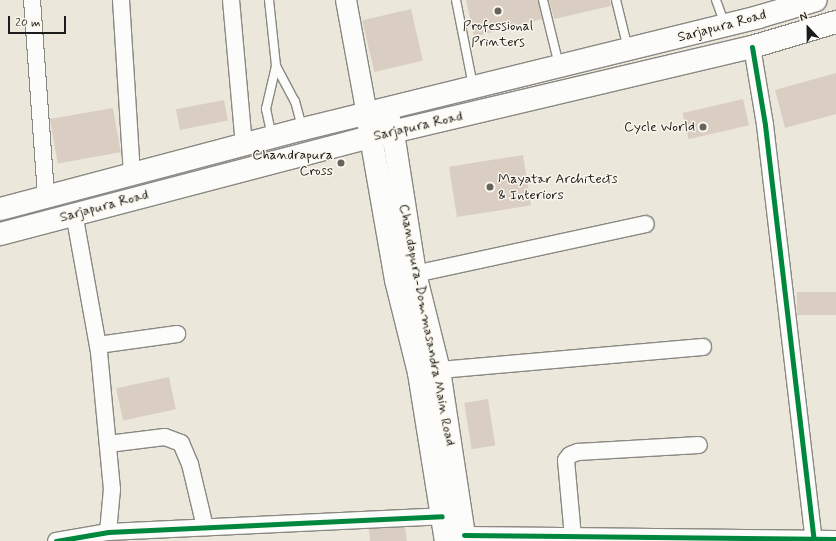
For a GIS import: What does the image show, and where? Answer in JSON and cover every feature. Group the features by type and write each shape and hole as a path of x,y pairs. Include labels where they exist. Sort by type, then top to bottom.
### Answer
{"main road":[{"name":"Sarjapura Road","path":"0,208 303,129 474,89 629,50 816,0"},
{"name":"Sarjapura Road","path":"0,234 74,213 371,137 752,47 836,22"},
{"name":"Chandapura-Dommasandra Main Road","path":"376,111 392,133 415,274 439,370 458,539"},
{"name":"Chandapura-Dommasandra Main Road","path":"376,111 371,137 396,280 419,373 442,516 458,539"}],"street":[{"path":"32,0 46,197"},
{"path":"121,0 132,174"},
{"path":"231,0 244,145"},
{"path":"346,0 376,111"},
{"path":"752,47 765,125 814,540"},
{"path":"74,213 98,345 112,489 108,532"},
{"path":"415,274 646,224"},
{"path":"98,345 177,334"},
{"path":"439,370 703,347"},
{"path":"108,444 165,437 181,443 190,464 205,527"},
{"path":"573,537 566,460 570,455 578,452 699,446"},
{"path":"56,541 108,532 442,516"},
{"path":"458,539 573,537 836,539"}],"lane":[{"path":"269,0 276,66 266,109 272,137"},
{"path":"456,0 474,89"},
{"path":"543,0 559,67"},
{"path":"616,0 629,50"},
{"path":"716,0 725,25"},
{"path":"276,66 296,101 303,129"}],"building":[{"name":"Professional Printers","path":"466,0 538,0 542,19 474,37"},
{"path":"549,0 610,0 611,6 554,19"},
{"path":"411,9 423,61 374,72 362,20"},
{"path":"836,73 836,114 785,128 775,90"},
{"path":"743,99 749,125 689,139 683,113"},
{"path":"224,100 228,121 180,130 176,109"},
{"path":"113,108 121,152 58,163 50,119"},
{"name":"Mayatar Architects & Interiors","path":"523,155 531,205 457,217 449,167"},
{"path":"797,292 836,292 836,315 797,315"},
{"path":"169,377 176,409 123,421 116,388"},
{"path":"488,399 495,445 472,449 464,403"},
{"path":"405,527 407,541 370,541 369,529"}],"cycle path":[{"path":"752,47 765,125 814,541"},
{"path":"56,541 108,532 442,516"},
{"path":"464,535 836,539"}],"place":[{"name":"Professional Printers","path":"498,11"},
{"name":"Cycle World","path":"703,127"},
{"name":"Chandrapura Cross","path":"341,163"},
{"name":"Mayatar Architects & Interiors","path":"490,187"}]}
